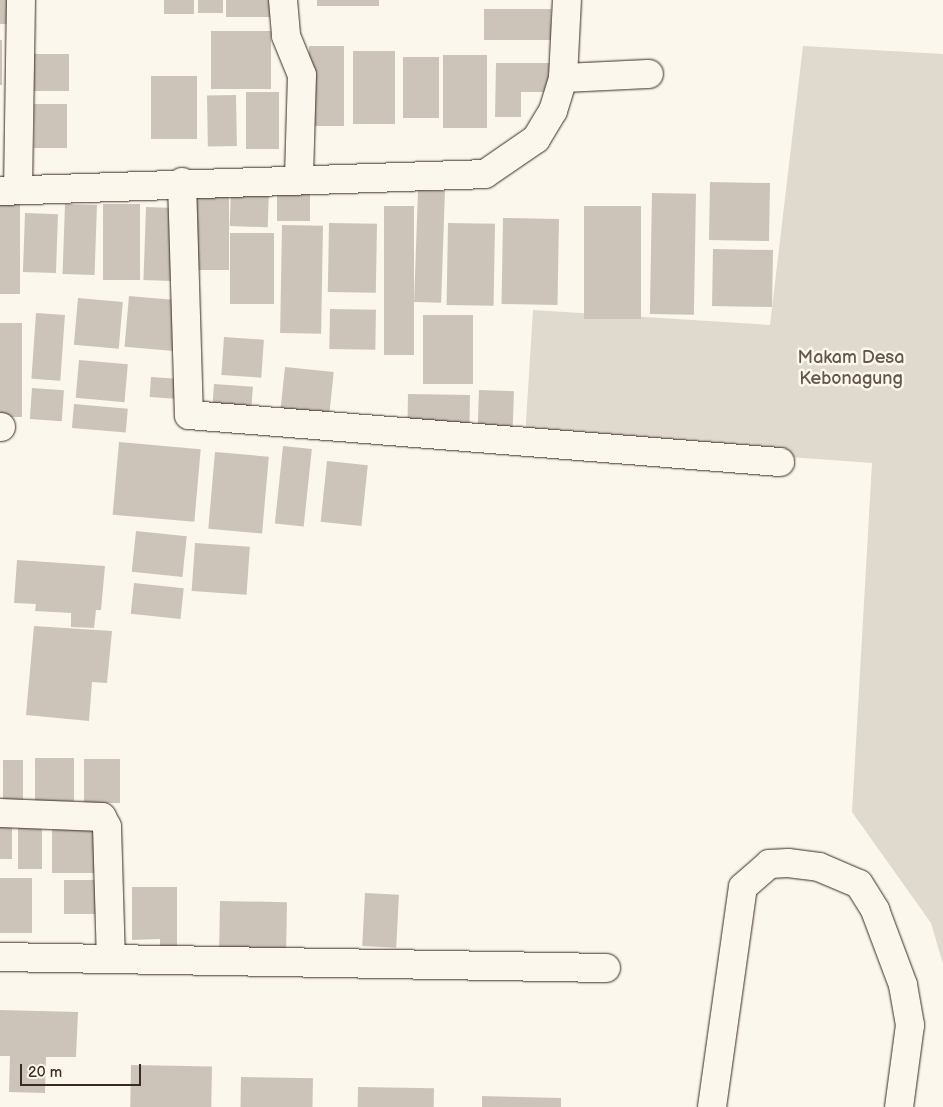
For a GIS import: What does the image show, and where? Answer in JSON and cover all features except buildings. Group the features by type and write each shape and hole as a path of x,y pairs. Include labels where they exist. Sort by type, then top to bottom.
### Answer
{"street":[{"path":"20,0 9,190 182,182 485,174 536,139 553,111 563,78 567,0"},
{"path":"283,0 286,36 302,75 299,179"},
{"path":"563,78 649,74"},
{"path":"182,182 189,415 780,462"},
{"path":"0,813 102,817 107,827 111,959"},
{"path":"712,1107 742,887 768,864 788,863 819,867 859,884 875,910 903,985 910,1025 899,1107"},
{"path":"0,957 606,968"}],"green space":[{"name":"Makam Desa Kebonagung","path":"803,46 943,54 943,964 931,923 852,812 872,463 525,438 533,310 770,325"}]}
